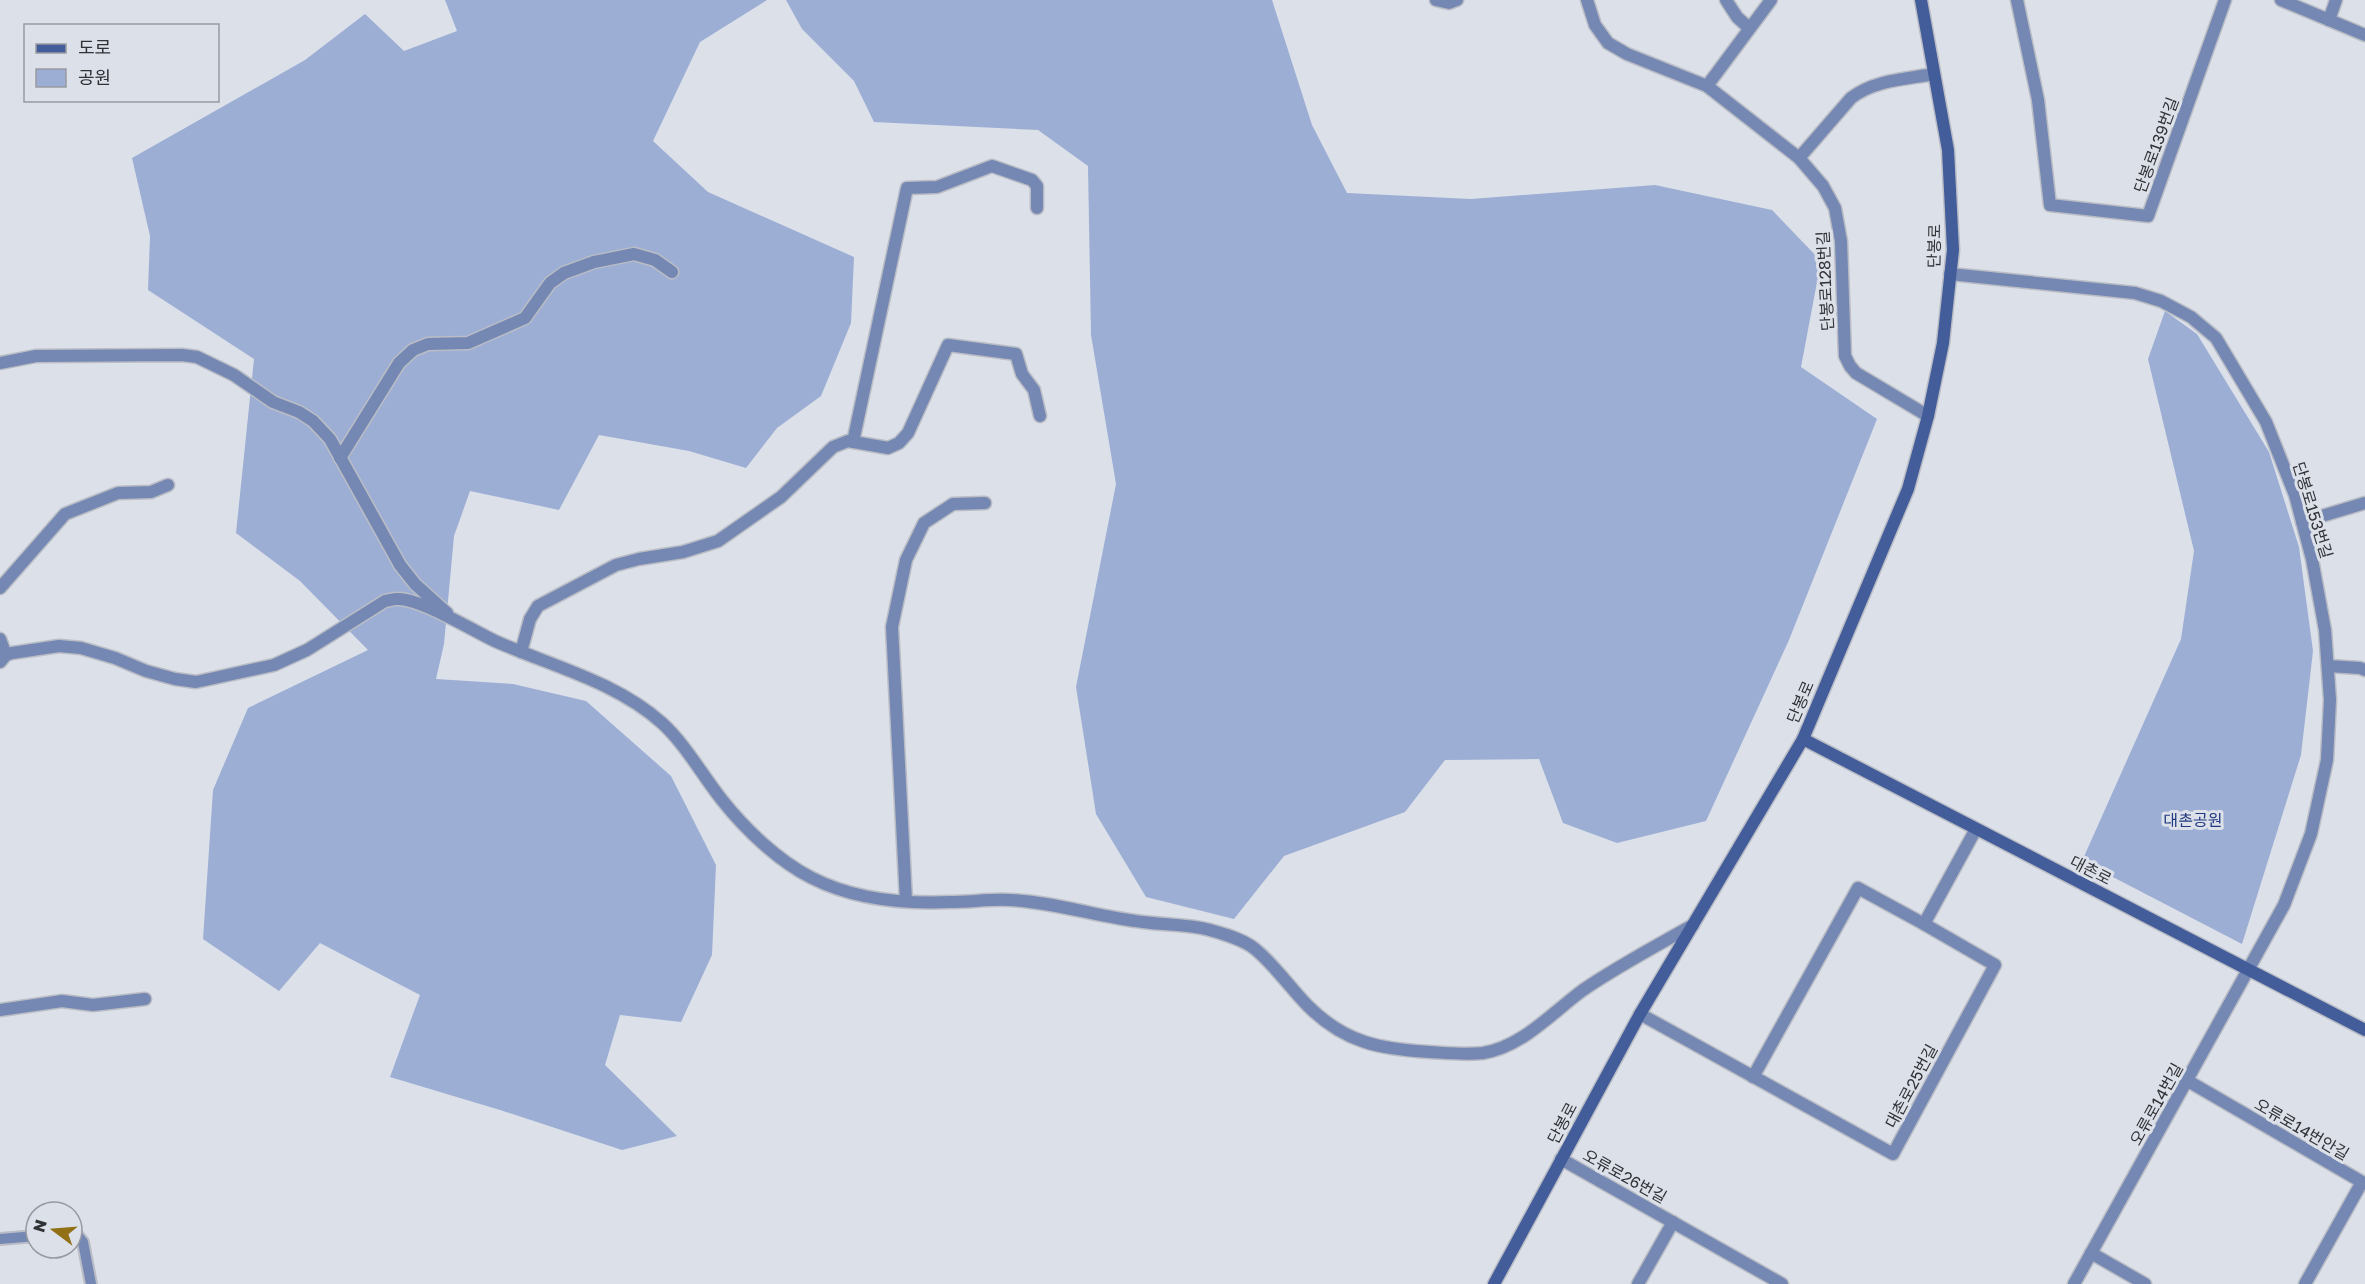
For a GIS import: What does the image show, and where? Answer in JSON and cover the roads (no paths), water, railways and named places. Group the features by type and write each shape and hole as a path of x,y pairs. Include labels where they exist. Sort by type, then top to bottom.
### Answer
{"street":[{"path":"1436,0 1449,3 1457,0"},
{"name":"단봉로128번길","path":"1587,0 1595,25 1617,49 1707,86 1799,158 1823,186 1835,208 1841,241 1845,356 1856,373 1928,416"},
{"path":"1726,0 1737,17 1749,28"},
{"path":"1707,86 1771,0"},
{"name":"단봉로","path":"1494,1284 1640,1014 1803,739 1908,489 1928,416 1943,343 1953,250 1948,150 1921,0"},
{"name":"단봉로139번길","path":"2017,0 2038,100 2050,206 2148,216 2225,0"},
{"path":"2281,0 2365,35"},
{"path":"2329,20 2336,0"},
{"path":"1799,158 1851,98 1860,91 1871,86 1934,74"},
{"path":"854,442 907,188 937,187 992,166 1032,180 1037,186 1037,208"},
{"path":"340,458 399,363 413,350 428,344 468,343 525,318 550,283 564,273 594,262 634,254 655,260 672,272"},
{"name":"단봉로153번길","path":"1950,274 2135,292 2161,301 2192,317 2216,338 2266,422 2295,495 2312,558 2325,630 2330,700 2327,760 2311,834 2284,905 2248,970"},
{"path":"521,652 530,619 538,606 616,565 683,552 718,541 781,498 833,447 848,441 888,448 899,443 908,433 948,345 1016,354 1022,374 1034,390 1040,416"},
{"path":"0,363 36,356 182,355 196,357 234,375 273,402 299,412 313,421 330,439 400,565 415,584 454,620"},
{"path":"0,588 64,514 118,493 151,492 168,485"},
{"path":"2302,522 2365,502"},
{"path":"906,901 892,627 894,616 906,560 924,523 953,504 985,503"},
{"path":"0,639 3,658 59,646 81,648 115,658 146,672 196,682 274,665 307,650 385,601 399,598 615,691 649,713 663,724 688,753 723,802 752,833 789,864 812,878 844,891 906,901 1026,901 1144,922 1207,929 1254,947 1311,1008 1347,1035 1370,1045 1457,1053 1483,1053 1503,1047 1537,1026 1585,989 1692,925"},
{"path":"2328,666 2365,670"},
{"name":"대촌로","path":"1803,739 2365,1030"},
{"path":"1924,924 1976,829"},
{"name":"대촌로25번길","path":"1640,1014 1893,1154 1995,965 1858,888 1754,1077"},
{"name":"오류로14번길","path":"2074,1284 2248,970"},
{"path":"0,1010 62,1001 93,1005 145,999"},
{"name":"오류로14번안길","path":"2188,1081 2362,1182 2305,1284"},
{"name":"오류로26번길","path":"1561,1159 1782,1284"},
{"name":"오류로26번길","path":"1638,1284 1673,1222"},
{"path":"2091,1253 2145,1284"}],"lane":[{"path":"0,1239 24,1237"},
{"path":"84,1251 91,1284"}],"park label":[{"name":"대촌공원","path":"2193,820"}]}
